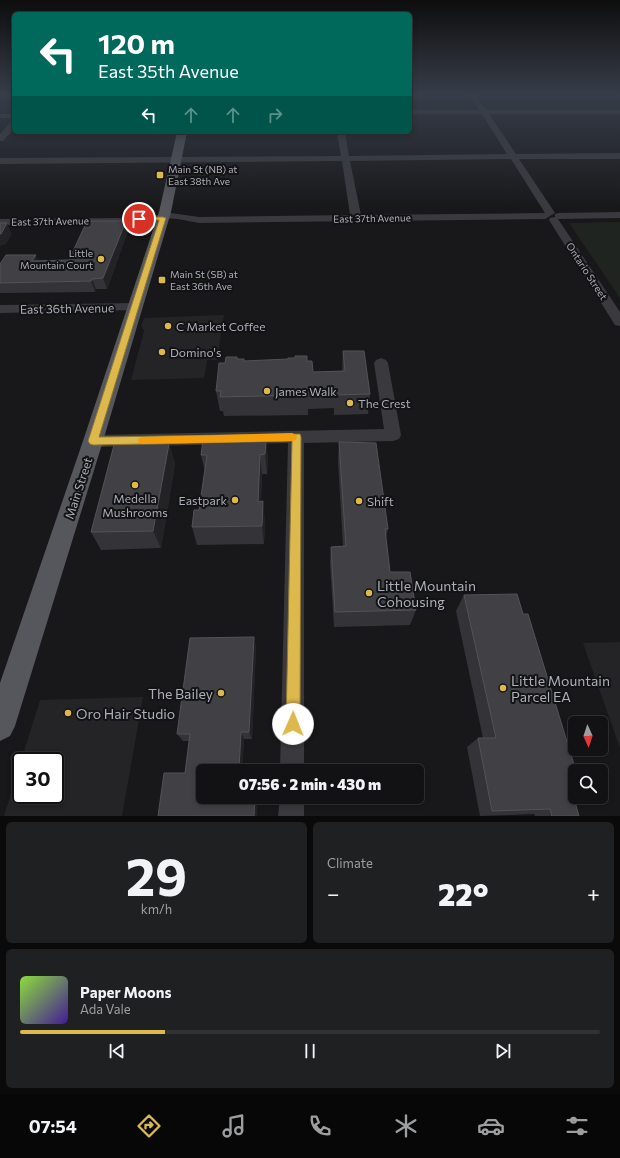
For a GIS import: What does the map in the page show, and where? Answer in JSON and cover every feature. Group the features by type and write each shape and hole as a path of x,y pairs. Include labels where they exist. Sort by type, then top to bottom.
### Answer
{"main road":[{"name":"Main Street","path":"0,726 93,441 162,220 182,134"}],"street":[{"name":"Ontario Street","path":"498,133 620,322"},
{"path":"342,134 356,218"},
{"path":"0,161 620,156"},
{"name":"East 37th Avenue","path":"0,222 124,221 128,223 146,223 162,220 194,222 199,220 620,215"},
{"name":"East 36th Avenue","path":"0,310 135,307"},
{"path":"93,441 393,435 381,363"},
{"path":"292,764 296,437"},
{"path":"291,816 292,804"}],"shaded area":[{"path":"620,222 620,298 569,223"},
{"path":"224,315 217,360 207,360 204,378 131,380 144,331 141,326 144,318"},
{"path":"620,642 620,748 583,643"},
{"path":"143,697 122,816 4,816 12,791 12,804 64,804 64,752 24,752 40,700"}],"building":[{"name":"Little Mountain Court","path":"87,221 126,221 103,278 92,279 91,281 0,283 0,264 6,255 36,255 32,261 69,260"},
{"path":"0,223 7,223 1,234 0,234"},
{"path":"343,351 364,351 370,394 335,395 335,388 308,390 308,395 220,397 221,391 216,391 219,363 225,363 226,357 237,357 237,359 244,359 244,361 288,359 295,358 295,356 307,356 307,361 312,361 313,372 345,371"},
{"name":"Eastpark","path":"266,440 265,454 260,455 258,502 263,501 262,526 192,527 194,510 199,510 207,455 201,455 203,441"},
{"path":"339,442 376,443 388,529 385,529 390,572 410,572 416,610 335,612 331,547 346,546"},
{"path":"169,444 153,531 91,532 114,445"},
{"name":"Little Mountain Parcel EA","path":"517,594 523,614 528,614 568,745 568,756 571,756 574,764 568,764 568,804 576,804 579,816 552,816 550,809 492,811 478,738 496,738 464,595"},
{"name":"The Bailey","path":"254,637 249,732 241,732 239,764 196,764 196,804 255,804 254,816 158,816 164,773 185,773 190,734 177,734 190,638"}],"slow traffic":[{"path":"143,440 292,437"}],"place":[{"name":"Main St (NB) at East 38th Ave","path":"160,175"},
{"name":"Little Mountain Court","path":"101,259"},
{"name":"Main St (SB) at East 36th Ave","path":"162,280"},
{"name":"C Market Coffee","path":"168,326"},
{"name":"Domino's","path":"162,352"},
{"name":"James Walk","path":"267,391"},
{"name":"The Crest","path":"350,403"},
{"name":"Medella Mushrooms","path":"135,485"},
{"name":"Eastpark","path":"235,500"},
{"name":"Shift","path":"359,501"},
{"name":"Little Mountain Cohousing","path":"369,593"},
{"name":"Little Mountain Parcel EA","path":"503,688"},
{"name":"The Bailey","path":"221,693"},
{"name":"Oro Hair Studio","path":"68,713"}],"route":[{"path":"139,219 163,218 93,441 296,437 293,724"}]}
